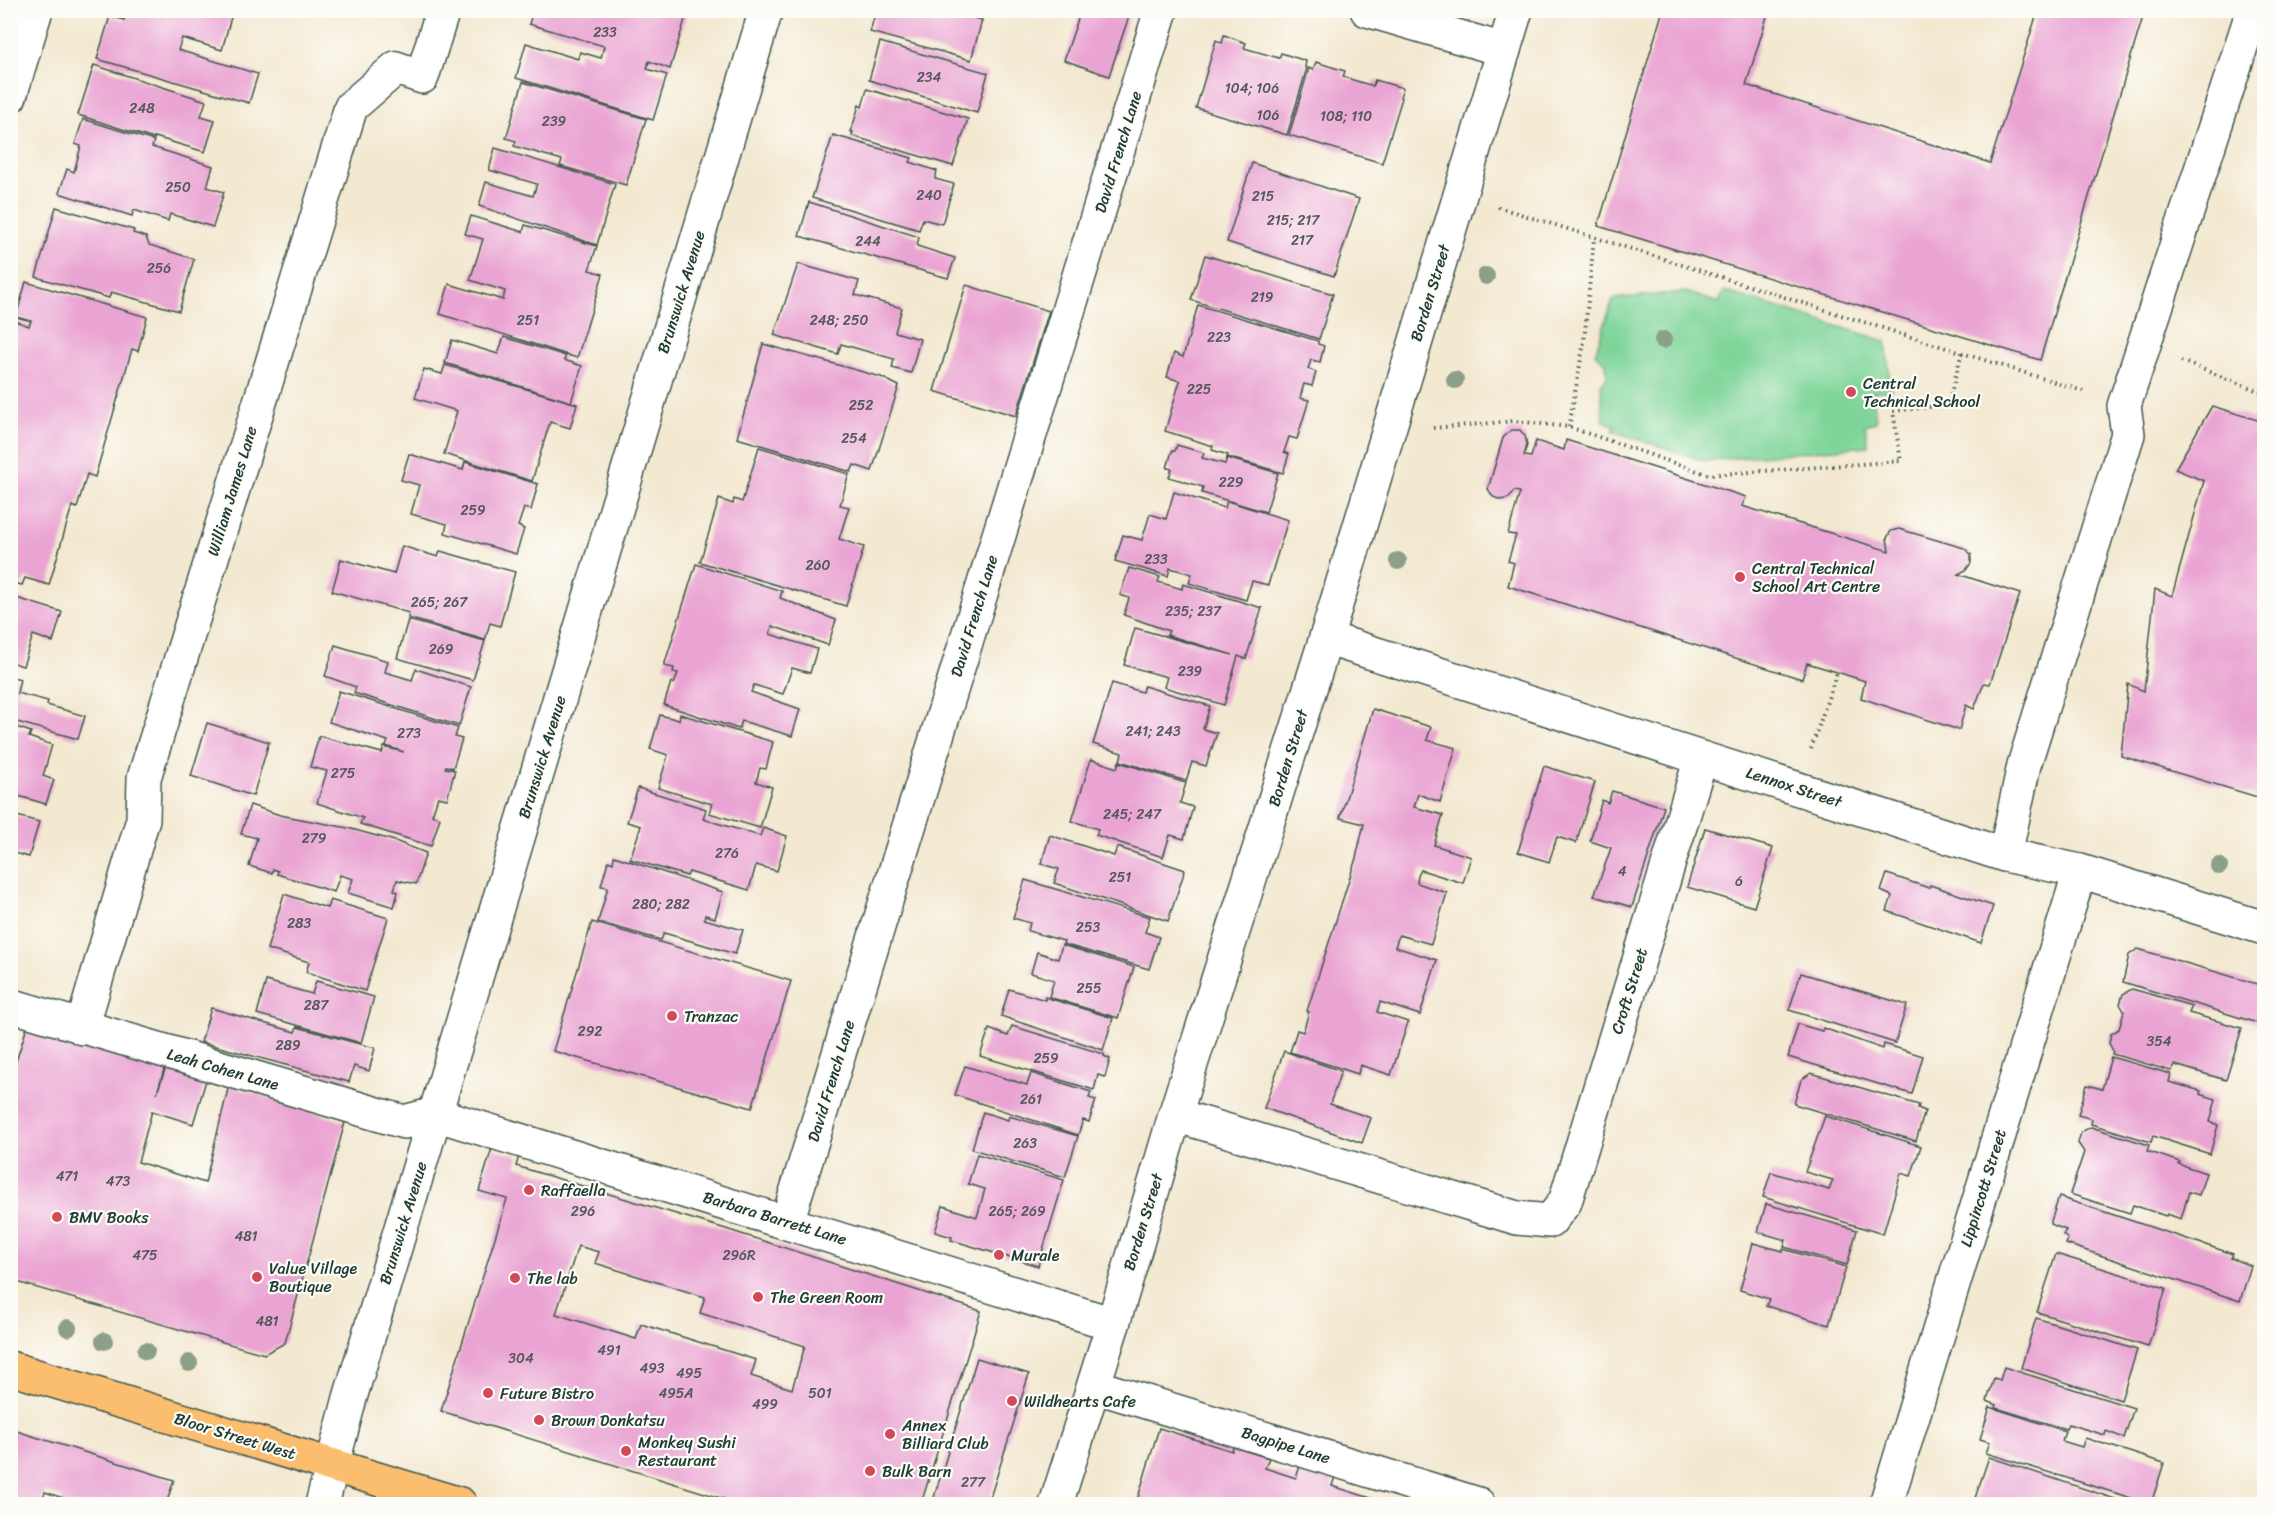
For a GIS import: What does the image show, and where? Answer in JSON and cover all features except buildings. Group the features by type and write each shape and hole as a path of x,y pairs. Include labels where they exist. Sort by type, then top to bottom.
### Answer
{"main road":[{"name":"Bloor Street West","path":"10,1368 460,1504"}],"street":[{"path":"10,96 36,10"},
{"name":"William James Lane","path":"82,1028 143,819 144,778 351,106 396,68 422,77 443,10"},
{"name":"Brunswick Avenue","path":"322,1504 350,1398 766,10"},
{"name":"David French Lane","path":"787,1222 1161,10"},
{"path":"1367,10 1504,51"},
{"name":"Borden Street","path":"1056,1504 1113,1324 1175,1115 1326,638 1516,10"},
{"path":"2005,855 2024,765 2128,434 2124,406 2253,10"},
{"name":"Lennox Street","path":"1326,638 2005,855 2080,872 2265,928"},
{"name":"Croft Street","path":"1175,1115 1517,1218 1550,1221 1565,1202 1701,758"},
{"name":"Lippincott Street","path":"1886,1504 2080,872"},
{"name":"Leah Cohen Lane","path":"10,1005 404,1122 435,1114"},
{"name":"Barbara Barrett Lane","path":"435,1114 1113,1324"},
{"name":"Bagpipe Lane","path":"1094,1386 1478,1504"}],"path":[{"path":"1460,195 2070,386 2124,406"},
{"path":"1569,427 1584,342 1594,238"},
{"path":"2144,347 2265,393"},
{"path":"1432,428 1515,422 1569,427 1709,475 1901,461 1893,411 1948,405 1962,352"},
{"path":"1810,753 1837,672"}],"green space":[{"path":"1724,291 1886,341 1891,390 1873,392 1876,422 1865,425 1868,446 1704,461 1613,431 1615,425 1603,421 1601,385 1607,376 1606,363 1595,353 1613,299 1686,292 1719,303"}],"place":[{"name":"Central Technical School","path":"1851,392"},
{"name":"Central Technical School Art Centre","path":"1740,577"},
{"name":"Tranzac","path":"672,1016"},
{"name":"Raffaella","path":"529,1190"},
{"name":"BMV Books","path":"57,1217"},
{"name":"Murale","path":"999,1255"},
{"name":"Value Village Boutique","path":"257,1277"},
{"name":"The lab","path":"515,1278"},
{"name":"The Green Room","path":"758,1297"},
{"name":"Future Bistro","path":"488,1393"},
{"name":"Wildhearts Cafe","path":"1012,1401"},
{"name":"Brown Donkatsu","path":"539,1420"},
{"name":"Annex Billiard Club","path":"890,1434"},
{"name":"Monkey Sushi Restaurant","path":"626,1451"},
{"name":"Bulk Barn","path":"870,1471"}]}
